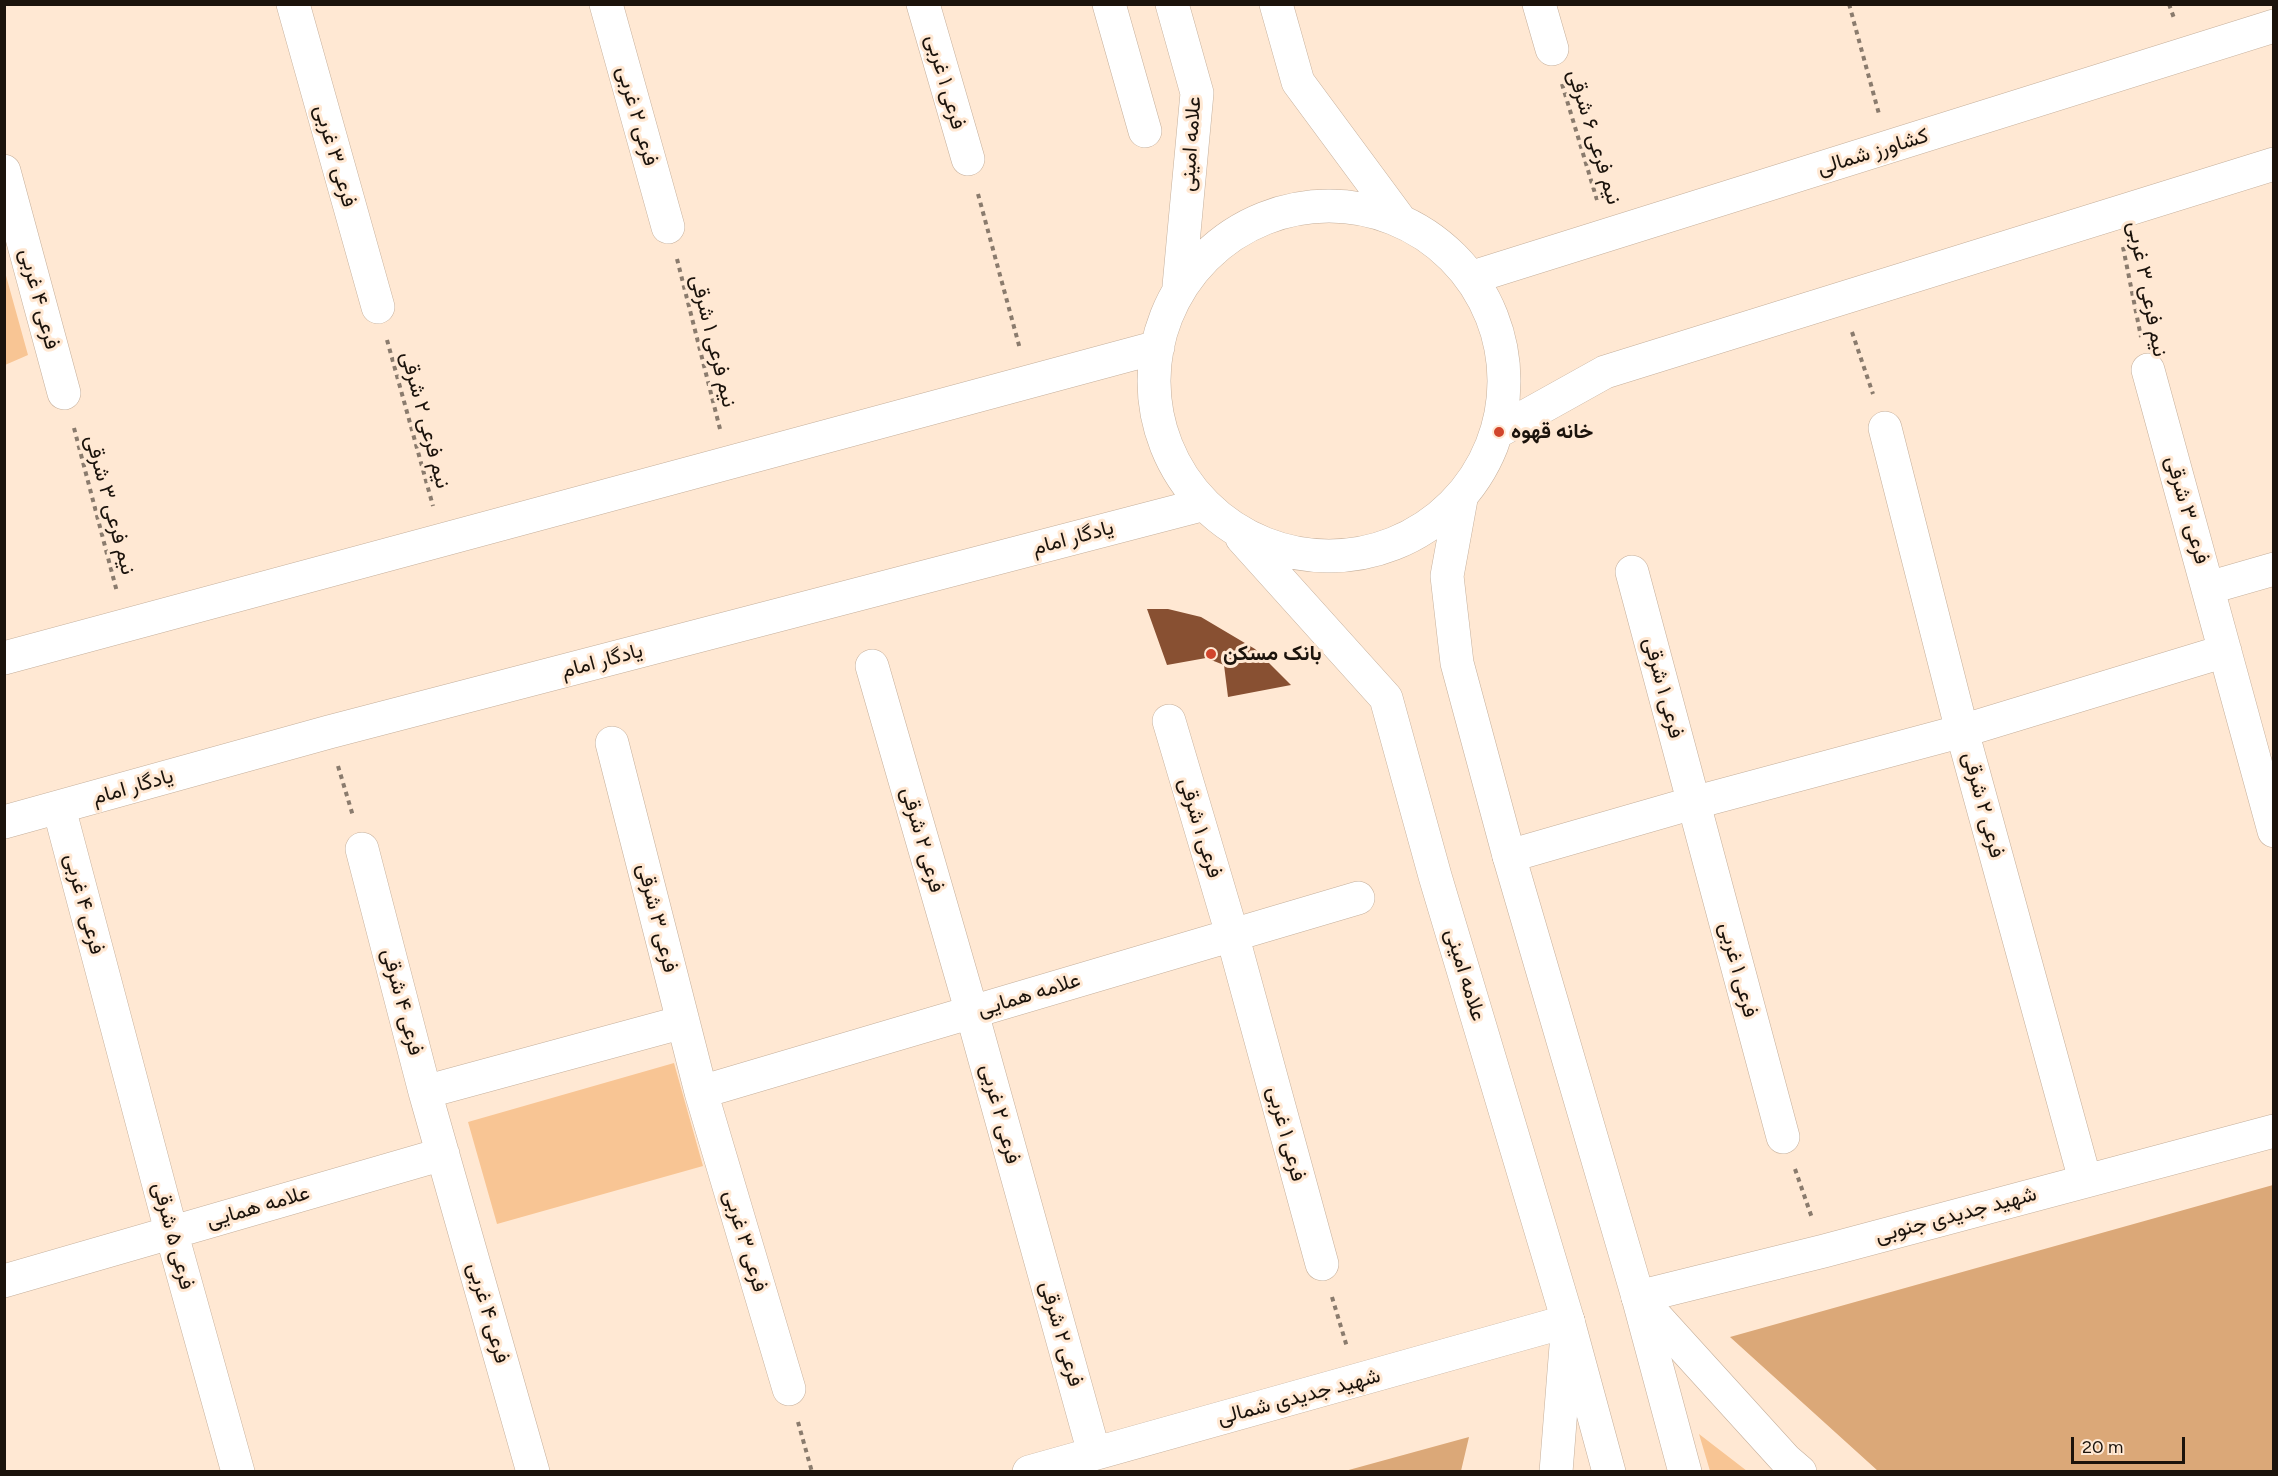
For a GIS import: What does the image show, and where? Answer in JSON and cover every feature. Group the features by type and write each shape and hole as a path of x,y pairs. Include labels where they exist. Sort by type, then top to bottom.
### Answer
{"main road":[{"name":"فرعی ۳ غربی","path":"293,4 378,307"},
{"name":"فرعی ۲ غربی","path":"606,4 668,227"},
{"name":"فرعی ۱ غربی","path":"923,4 968,159"},
{"path":"1109,4 1145,131"},
{"name":"علامه امینی","path":"1172,4 1197,93 1179,286"},
{"path":"1276,4 1298,82 1400,220"},
{"path":"1539,4 1552,49"},
{"name":"کشاورز شمالی","path":"1473,277 2274,26"},
{"path":"1498,431 1605,372 2274,164"},
{"name":"فرعی ۴ غربی","path":"4,171 64,393"},
{"path":"1322,204 1400,220 1430,236 1473,277 1496,324 1505,377 1498,431 1483,467 1461,499 1416,536 1360,556 1302,557 1247,538 1202,505 1168,454 1152,398 1158,347 1179,286 1217,243 1266,215 1322,204"},
{"path":"4,658 1158,347"},
{"name":"فرعی ۳ شرقی","path":"2148,370 2225,651"},
{"name":"فرعی ۲ شرقی","path":"1885,428 1962,730 2085,1180"},
{"path":"1461,499 1447,576 1457,663 1509,856 1638,1297 1685,1472"},
{"name":"یادگار امام","path":"4,822 329,732 1202,505"},
{"name":"علامه امینی","path":"1232,528 1386,698 1435,876 1568,1321 1609,1472"},
{"path":"2208,588 2274,569"},
{"name":"فرعی ۱ شرقی","path":"1632,572 1693,804"},
{"path":"1509,856 1962,730 2225,651 2274,831"},
{"name":"فرعی ۲ شرقی","path":"872,666 972,1013"},
{"name":"فرعی ۱ شرقی","path":"1169,721 1232,934"},
{"name":"فرعی ۳ شرقی","path":"612,743 701,1092"},
{"name":"فرعی ۱ غربی","path":"1693,804 1783,1137"},
{"name":"فرعی ۴ غربی","path":"59,808 109,1000"},
{"name":"فرعی ۴ شرقی","path":"362,849 443,1154"},
{"name":"علامه همایی","path":"701,1092 1358,898"},
{"name":"فرعی ۱ غربی","path":"1232,934 1322,1264"},
{"name":"فرعی ۵ شرقی","path":"109,1000 238,1472"},
{"name":"فرعی ۲ غربی","path":"972,1013 1027,1214"},
{"path":"425,1092 683,1022"},
{"name":"فرعی ۳ غربی","path":"701,1092 789,1389"},
{"name":"شهید جدیدی جنوبی","path":"1638,1297 1824,1251 2274,1131"},
{"name":"فرعی ۴ غربی","path":"443,1154 533,1472"},
{"name":"علامه همایی","path":"4,1281 443,1154"},
{"name":"فرعی ۲ شرقی","path":"1027,1214 1094,1453"},
{"path":"1638,1297 1786,1460 1800,1472"},
{"path":"1556,1472 1568,1321"},
{"name":"شهید جدیدی شمالی","path":"1029,1472 1568,1321"}],"path":[{"path":"1850,4 1887,147"},
{"name":"نیم فرعی ۶ شرقی","path":"1552,49 1607,235"},
{"path":"968,159 1029,381"},
{"name":"نیم فرعی ۳ غربی","path":"2116,213 2148,370"},
{"name":"نیم فرعی ۱ شرقی","path":"668,227 729,462"},
{"path":"1841,298 1885,428"},
{"name":"نیم فرعی ۲ شرقی","path":"378,307 442,540"},
{"name":"نیم فرعی ۳ شرقی","path":"64,393 126,625"},
{"path":"329,732 362,849"},
{"path":"1783,1137 1824,1251"},
{"path":"1322,1264 1358,1381"},
{"path":"789,1389 812,1472"}],"shaded area":[{"path":"5,272 28,355 4,365"},
{"path":"674,1063 703,1166 497,1224 468,1122"},
{"path":"2273,1185 2273,1471 1878,1471 1730,1337"},
{"path":"1699,1434 1747,1471 1710,1471"},
{"path":"1469,1437 1461,1471 1345,1471"}],"building":[{"name":"بانک مسکن","path":"1147,609 1168,609 1201,617 1255,649 1291,685 1228,697 1224,665 1206,658 1167,665"}],"place":[{"name":"خانه قهوه","path":"1499,432"},
{"name":"بانک مسکن","path":"1211,654"}]}
